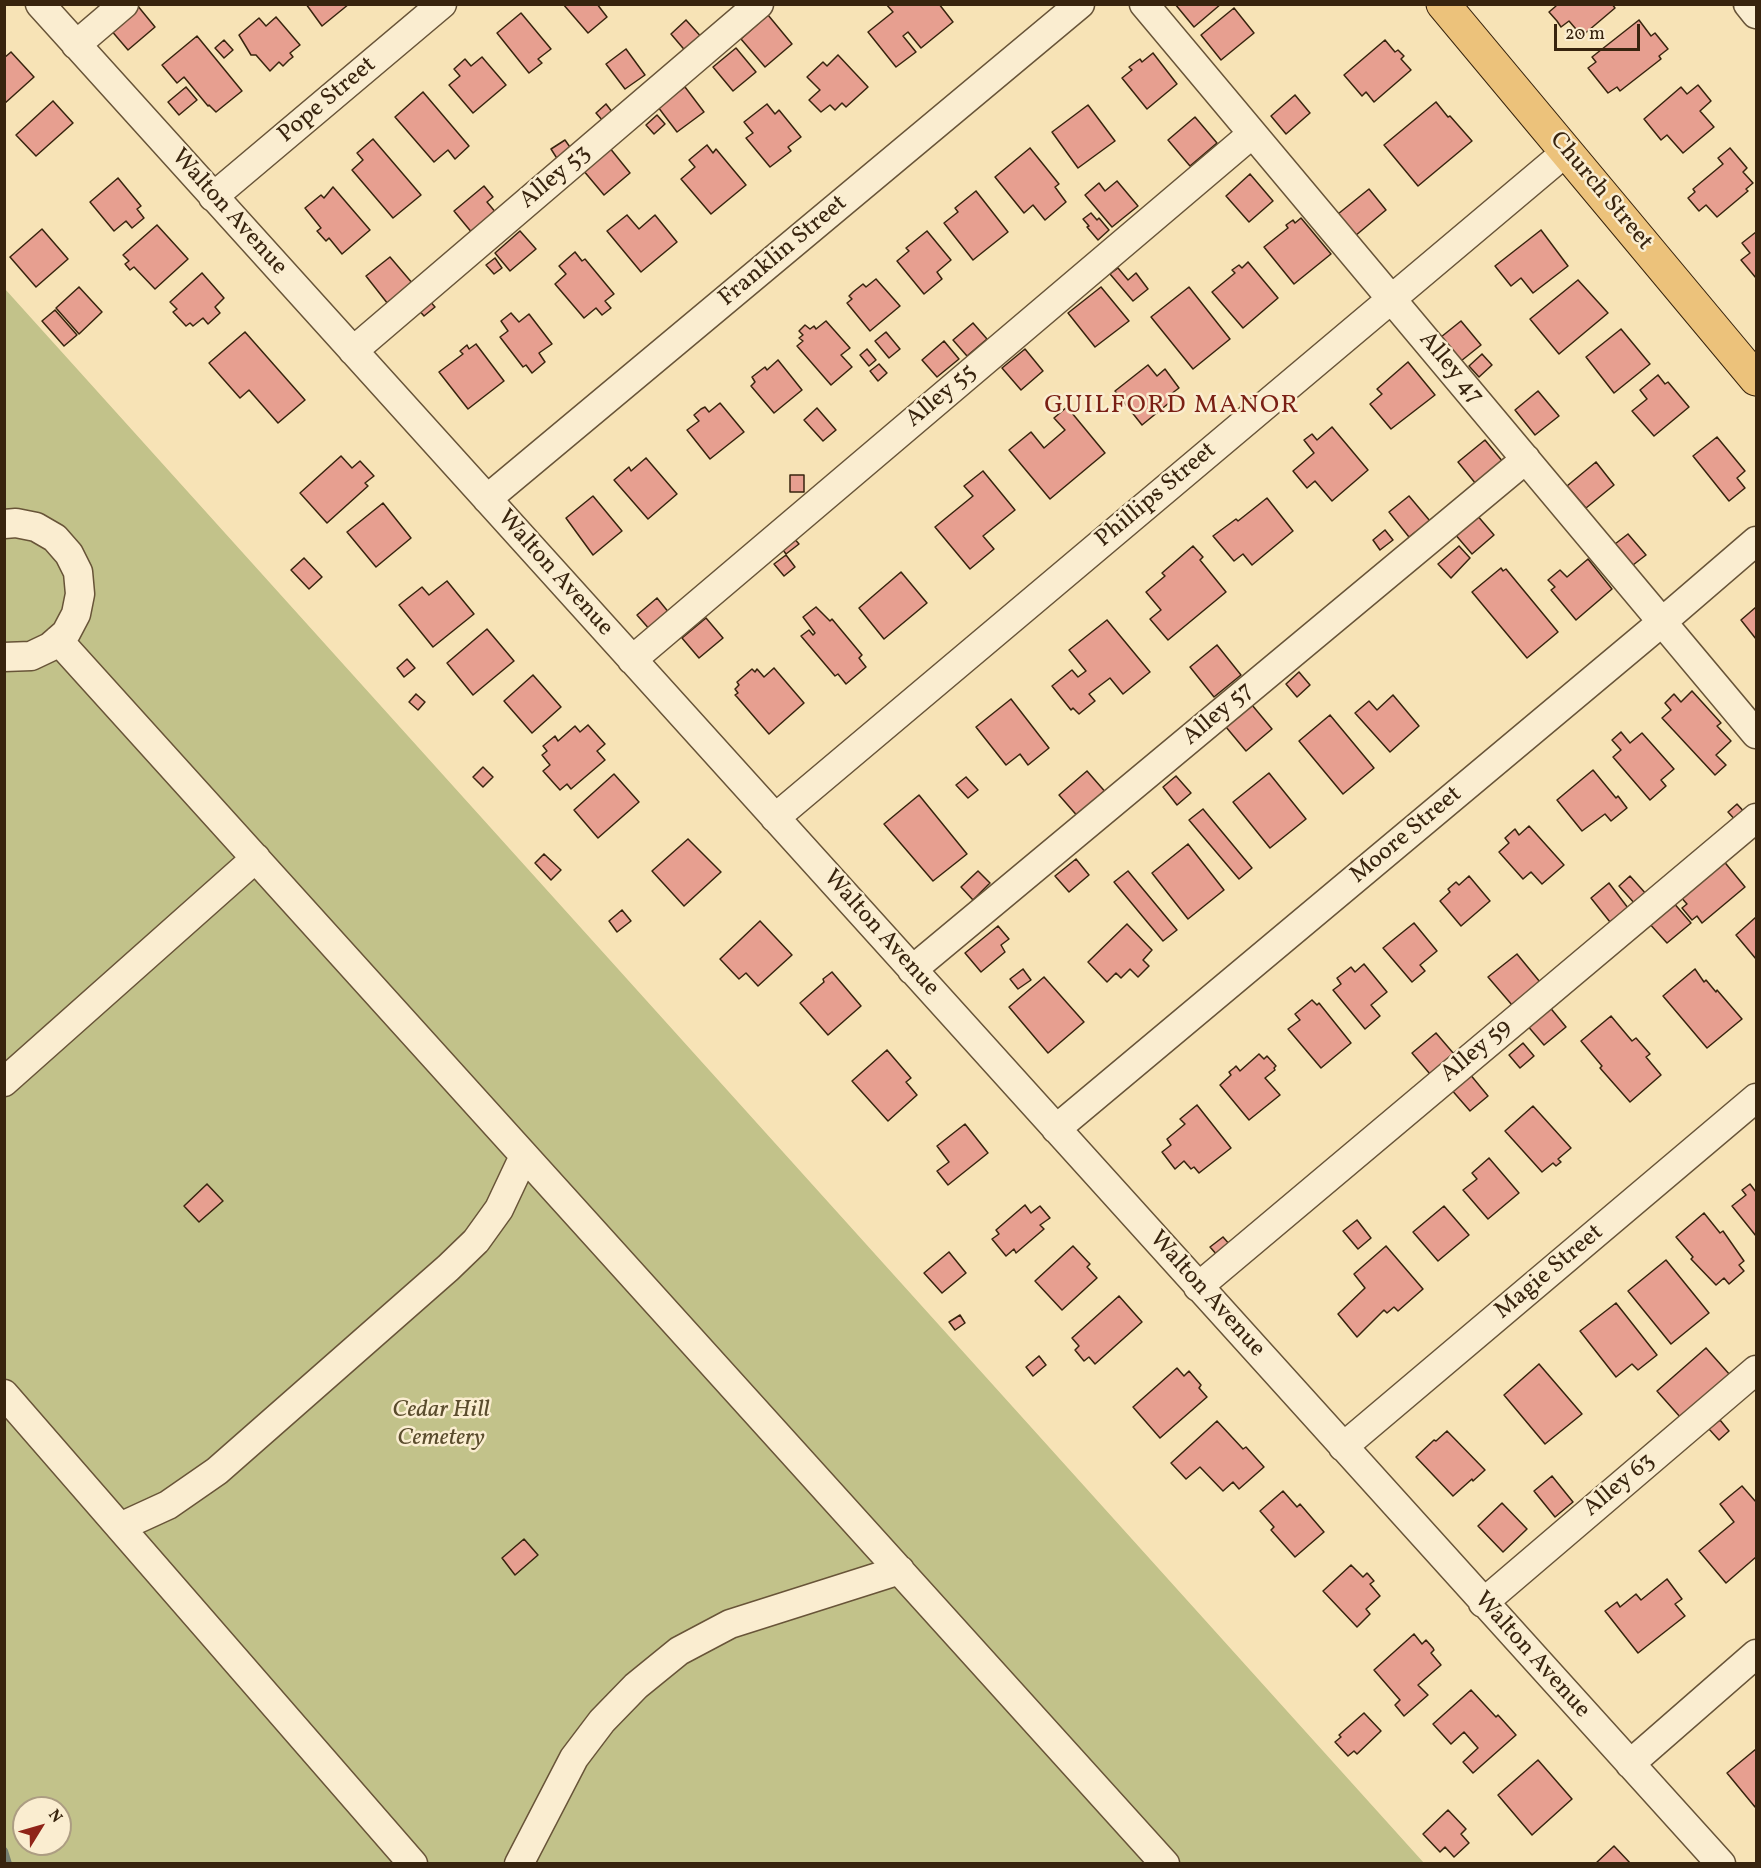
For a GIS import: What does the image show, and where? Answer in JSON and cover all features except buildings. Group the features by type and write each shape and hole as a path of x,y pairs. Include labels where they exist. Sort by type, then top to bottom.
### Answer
{"main road":[{"name":"Church Street","path":"1443,4 1756,379"}],"street":[{"name":"Walton Avenue","path":"40,4 1721,1863"},
{"path":"76,45 124,4"},
{"name":"Pope Street","path":"213,197 442,4"},
{"name":"Alley 53","path":"353,351 759,4"},
{"name":"Franklin Street","path":"487,500 1080,4"},
{"name":"Alley 47","path":"1144,4 1756,734"},
{"path":"1748,4 1756,14"},
{"name":"Alley 55","path":"632,660 1252,134"},
{"name":"Phillips Street","path":"775,818 1566,152"},
{"name":"Alley 57","path":"912,970 1526,459"},
{"path":"4,524 16,523 36,528 54,538 69,554 78,572 80,594 76,614 66,633 58,640 31,656 4,657"},
{"name":"Moore Street","path":"1056,1129 1756,541"},
{"path":"58,640 1165,1863"},
{"name":"Alley 59","path":"1198,1287 1756,818"},
{"path":"4,1082 256,858"},
{"name":"Magie Street","path":"1343,1447 1756,1098"},
{"path":"120,1527 168,1505 217,1471 448,1268 476,1241 499,1209 524,1156"},
{"name":"Alley 63","path":"1484,1603 1756,1370"},
{"path":"4,1394 413,1863"},
{"path":"519,1863 574,1758 602,1721 636,1686 679,1651 730,1624 900,1570"},
{"path":"1630,1764 1756,1654"}],"green space":[{"name":"Cedar Hill Cemetery","path":"5,289 1424,1863 5,1863"}],"waterway":[{"path":"4,1851 8,1864"}],"district":[{"name":"GUILFORD MANOR","path":"1172,407"}]}
